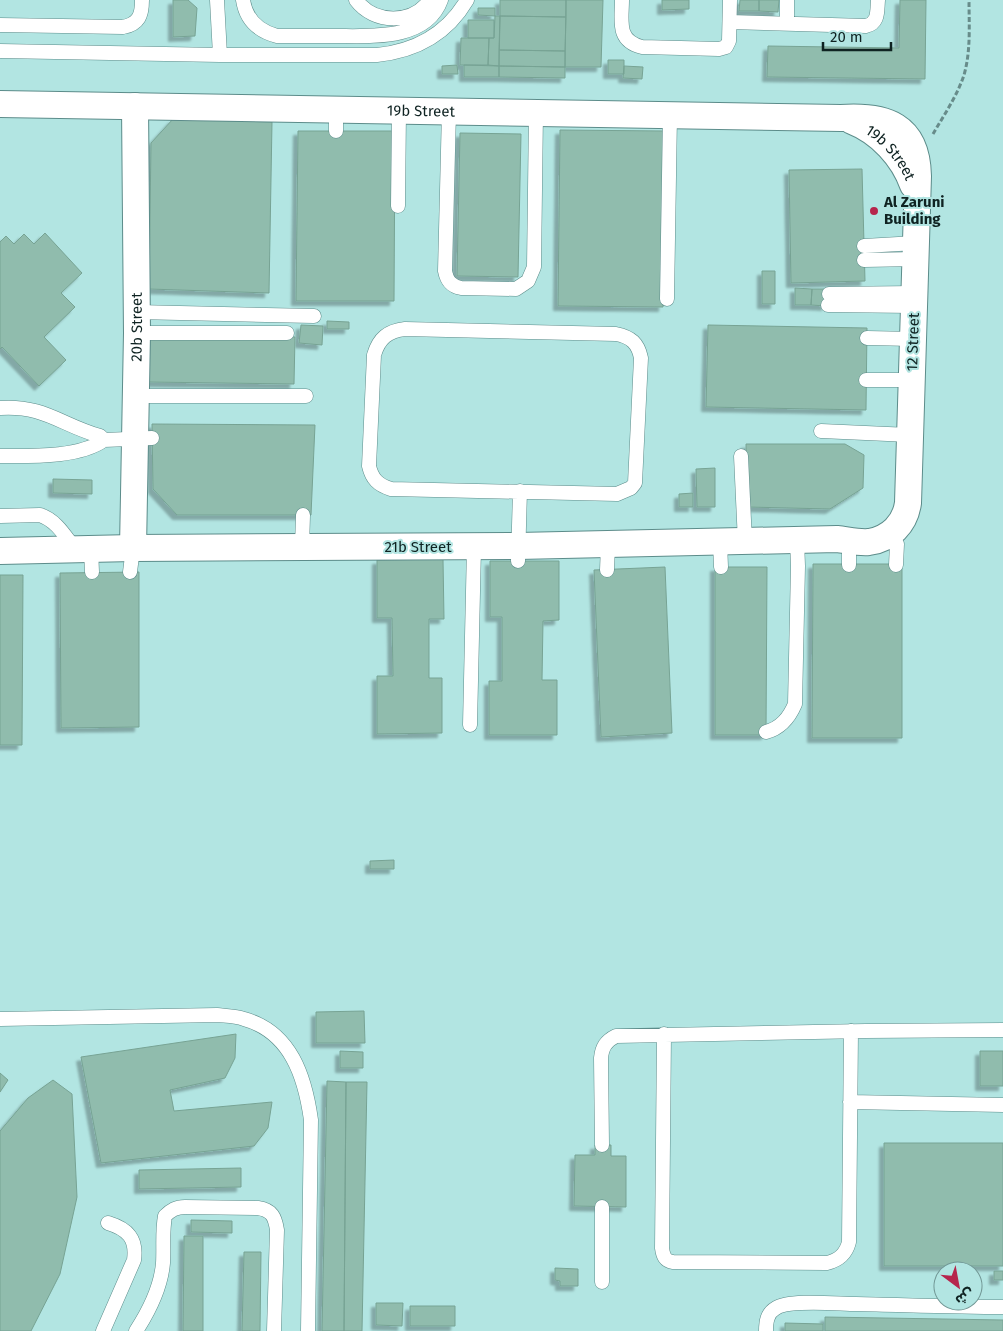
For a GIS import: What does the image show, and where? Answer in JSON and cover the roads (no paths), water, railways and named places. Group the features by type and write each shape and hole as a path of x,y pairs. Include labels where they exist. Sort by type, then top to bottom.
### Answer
{"street":[{"name":"19b Street","path":"0,104 135,106 336,120 400,110 536,112 572,121 670,115 841,118 864,116 892,124 906,136 914,149 918,161 916,195"},
{"name":"20b Street","path":"132,560 144,439 136,396 136,322 143,262 135,106"},
{"name":"19b Street","path":"841,118 868,129 889,146 906,169 916,195"},
{"name":"12 Street","path":"908,490 916,251 916,195"},
{"path":"890,534 900,525 906,514 908,490"},
{"name":"21b Street","path":"845,548 863,532 885,520 894,511 908,490"},
{"name":"21b Street","path":"0,551 132,560 302,547 395,553 474,547 518,554 607,557 729,550 797,540 845,548 879,539 890,534"}],"lane":[{"path":"0,25 123,27 137,21 141,15 142,0"},
{"path":"217,0 220,54"},
{"path":"243,0 251,21 258,28 277,36 365,36 398,33 412,28 431,17 437,10 441,0"},
{"path":"358,3 370,13 382,18 394,19 417,13 430,0"},
{"path":"0,51 377,55 394,53 417,46 451,23 466,0"},
{"path":"622,0 623,33 627,40 634,45 642,47 722,49 726,47 729,41 730,0"},
{"path":"787,0 787,24"},
{"path":"730,22 870,25 876,19 878,0"},
{"path":"358,3 366,25 365,36"},
{"path":"398,206 400,110"},
{"path":"449,111 446,278 455,286 461,288 516,289 528,281 534,267 536,112"},
{"path":"667,299 670,115"},
{"path":"864,253 916,251"},
{"path":"828,299 914,300"},
{"path":"136,322 314,316"},
{"path":"136,322 287,333"},
{"path":"415,330 616,334 626,336 633,341 639,348 642,358 635,483 624,492 617,494 520,492 392,488 376,482 369,466 374,355 377,344 384,336 394,331 415,330"},
{"path":"867,338 913,339"},
{"path":"866,380 912,380"},
{"path":"136,396 306,396"},
{"path":"0,408 20,408 46,413 100,436 104,440"},
{"path":"822,431 910,435"},
{"path":"0,456 58,454 93,446 104,440 144,439"},
{"path":"729,550 742,456"},
{"path":"518,554 520,492"},
{"path":"0,516 40,515 46,517 56,524 86,557"},
{"path":"302,547 303,515"},
{"path":"890,534 897,544 896,565"},
{"path":"766,732 781,725 790,716 795,704 797,540"},
{"path":"470,725 474,547"},
{"path":"0,1019 217,1015 244,1019 270,1030 289,1050 300,1071 309,1103 311,1136 308,1331"},
{"path":"602,1145 601,1058 606,1042 616,1036 1003,1030"},
{"path":"664,1034 665,1118 662,1248 664,1258 668,1262 827,1263 835,1261 842,1256 847,1250 849,1242 850,1031"},
{"path":"850,1102 1003,1105"},
{"path":"136,1331 152,1302 158,1284 162,1265 165,1216 177,1207 258,1208 266,1209 272,1214 276,1221 277,1230 274,1331"},
{"path":"602,1207 602,1282"},
{"path":"103,1331 134,1260 135,1250 132,1240 126,1232 118,1226 108,1223"},
{"path":"766,1331 766,1321 769,1313 783,1305 815,1303 1003,1307"}],"place":[{"name":"Al Zaruni Building","path":"874,211"}]}
